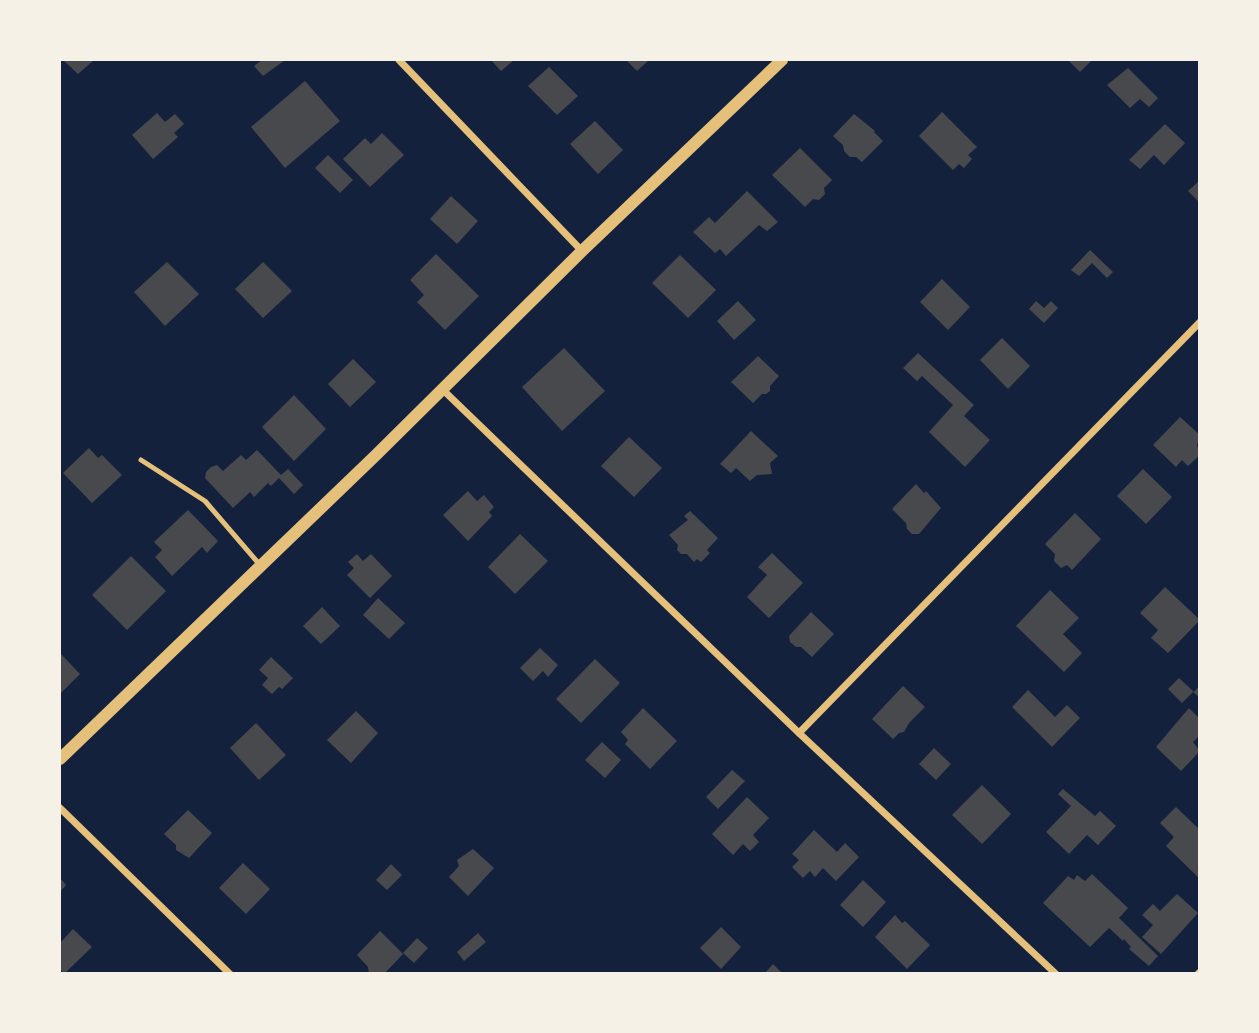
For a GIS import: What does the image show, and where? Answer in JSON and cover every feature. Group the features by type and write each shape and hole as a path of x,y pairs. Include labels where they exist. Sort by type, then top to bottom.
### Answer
{"street":[{"path":"399,60 582,251"},
{"path":"60,760 782,60"},
{"path":"799,733 1199,322"},
{"path":"442,388 799,733 1056,974"},
{"path":"60,808 230,974"}],"lane":[{"path":"141,460 205,501 260,565"}],"building":[{"path":"63,60 94,60 78,74"},
{"path":"262,60 285,60 263,76 254,66"},
{"path":"491,60 514,60 501,71"},
{"path":"626,60 649,60 637,71"},
{"path":"1068,60 1092,60 1080,72"},
{"path":"549,67 578,96 557,115 528,86"},
{"path":"1128,68 1158,98 1149,107 1140,99 1130,108 1107,85"},
{"path":"305,81 340,121 285,168 251,127"},
{"path":"942,112 977,147 968,155 972,159 964,168 959,164 953,170 919,136"},
{"path":"157,113 165,122 175,114 184,124 174,133 178,137 153,159 132,135"},
{"path":"854,114 883,141 862,162 856,157 850,157 844,151 843,145 833,136"},
{"path":"595,121 623,150 598,174 570,144"},
{"path":"1165,124 1185,143 1164,165 1154,155 1140,169 1129,160"},
{"path":"382,133 404,155 370,187 343,159 365,138 371,144"},
{"path":"800,148 832,180 824,188 825,194 819,200 813,199 805,207 772,175"},
{"path":"328,155 353,180 340,193 315,168"},
{"path":"1200,180 1200,203 1188,191"},
{"path":"747,191 778,222 767,231 759,225 726,256 720,249 715,253 693,232 709,217 715,223"},
{"path":"451,196 478,221 457,244 430,219"},
{"path":"1090,250 1113,272 1107,278 1092,263 1079,276 1071,270"},
{"path":"436,254 479,296 445,330 417,302 424,295 410,280"},
{"path":"680,255 716,290 688,318 652,283"},
{"path":"167,262 199,294 165,326 134,292"},
{"path":"263,262 292,291 263,318 235,289"},
{"path":"942,279 970,307 948,330 920,302"},
{"path":"738,301 756,320 734,340 717,321"},
{"path":"1036,301 1044,308 1051,301 1058,308 1044,323 1029,309"},
{"path":"1002,338 1030,366 1008,389 980,360"},
{"path":"564,348 605,391 562,431 522,387"},
{"path":"918,353 974,405 964,416 990,440 965,467 929,432 953,405 922,376 917,381 903,368"},
{"path":"758,356 779,376 770,386 770,391 762,394 753,403 731,382"},
{"path":"353,359 376,382 350,407 328,384"},
{"path":"294,395 326,429 294,461 262,427"},
{"path":"1180,417 1200,435 1197,445 1200,455 1188,466 1182,460 1176,467 1153,445"},
{"path":"751,431 778,456 770,463 772,474 757,475 750,481 736,468 731,473 720,464"},
{"path":"629,437 662,468 634,497 601,466"},
{"path":"89,448 98,458 102,455 122,475 92,503 63,473"},
{"path":"257,450 281,475 288,469 303,485 294,494 279,478 271,486 268,483 254,497 250,492 233,508 205,478 206,472 217,465 223,471 241,455 246,460"},
{"path":"1143,469 1172,497 1146,524 1117,496"},
{"path":"916,484 941,508 919,534 912,534 906,523 892,509"},
{"path":"468,491 477,501 484,495 494,507 489,512 492,516 468,541 443,515"},
{"path":"188,510 218,541 207,553 202,547 172,576 155,557 162,550 154,542"},
{"path":"690,511 718,538 707,550 710,553 701,562 697,559 694,562 687,554 681,554 677,550 678,545 669,535 688,520 684,516"},
{"path":"1075,513 1101,539 1072,570 1067,565 1061,568 1054,561 1055,554 1045,544"},
{"path":"520,534 548,561 515,594 488,567"},
{"path":"772,553 803,583 769,618 747,597 767,575 758,567"},
{"path":"357,554 363,561 371,554 392,576 370,598 347,575 354,568 348,562"},
{"path":"131,556 166,591 127,630 92,595"},
{"path":"1165,587 1200,620 1168,653 1151,638 1158,630 1140,613"},
{"path":"1050,590 1079,618 1063,634 1082,653 1064,672 1016,626"},
{"path":"378,598 405,623 389,639 363,615"},
{"path":"322,607 340,626 321,644 303,626"},
{"path":"811,612 834,634 812,657 790,642 789,636"},
{"path":"540,648 558,665 548,677 543,671 533,681 520,668"},
{"path":"60,653 80,674 60,694"},
{"path":"271,657 293,678 272,694 262,685 268,678 259,670"},
{"path":"595,659 620,683 581,723 556,699"},
{"path":"1179,678 1194,692 1200,685 1200,698 1193,692 1182,703 1168,689"},
{"path":"903,686 925,707 904,732 893,739 872,719"},
{"path":"1028,690 1055,717 1067,705 1080,718 1052,747 1012,707"},
{"path":"643,708 677,741 650,769 625,744 628,740 621,732"},
{"path":"1189,708 1200,719 1200,735 1193,742 1200,751 1181,771 1156,747"},
{"path":"356,711 378,733 351,763 327,740"},
{"path":"256,723 286,755 259,780 230,748"},
{"path":"602,742 621,760 605,778 585,760"},
{"path":"934,748 951,764 936,780 919,764"},
{"path":"732,770 745,781 718,809 706,797"},
{"path":"982,785 1011,814 982,844 952,815"},
{"path":"1063,789 1095,816 1100,811 1116,826 1098,845 1087,835 1069,854 1046,832 1071,806 1058,794"},
{"path":"747,797 769,818 753,835 759,842 750,851 743,844 733,855 712,834"},
{"path":"1176,807 1200,830 1200,879 1166,846 1174,837 1160,823"},
{"path":"188,810 212,833 189,858 176,850 176,845 164,834"},
{"path":"814,830 837,852 845,843 859,857 836,881 823,868 815,877 810,871 803,878 792,867 799,860 792,854"},
{"path":"473,849 494,868 468,896 449,877 459,866 457,860"},
{"path":"243,863 270,889 246,914 219,888"},
{"path":"391,864 402,875 387,890 376,880"},
{"path":"1092,874 1128,908 1119,918 1158,956 1149,966 1129,949 1131,947 1124,939 1123,941 1109,928 1090,947 1043,903 1068,876 1074,880 1077,875 1085,881"},
{"path":"60,878 66,885 60,892"},
{"path":"863,880 886,902 863,927 840,905"},
{"path":"1177,894 1198,913 1161,954 1142,937 1153,925 1142,915 1153,904 1160,911"},
{"path":"895,915 930,945 907,969 875,937"},
{"path":"721,927 741,947 721,969 700,948"},
{"path":"73,929 92,947 64,974 60,969 60,943"},
{"path":"380,931 403,954 384,974 369,974 368,967 357,955"},
{"path":"478,933 486,942 464,961 457,952"},
{"path":"417,938 428,948 414,963 403,953"},
{"path":"773,964 783,974 764,974"}]}
